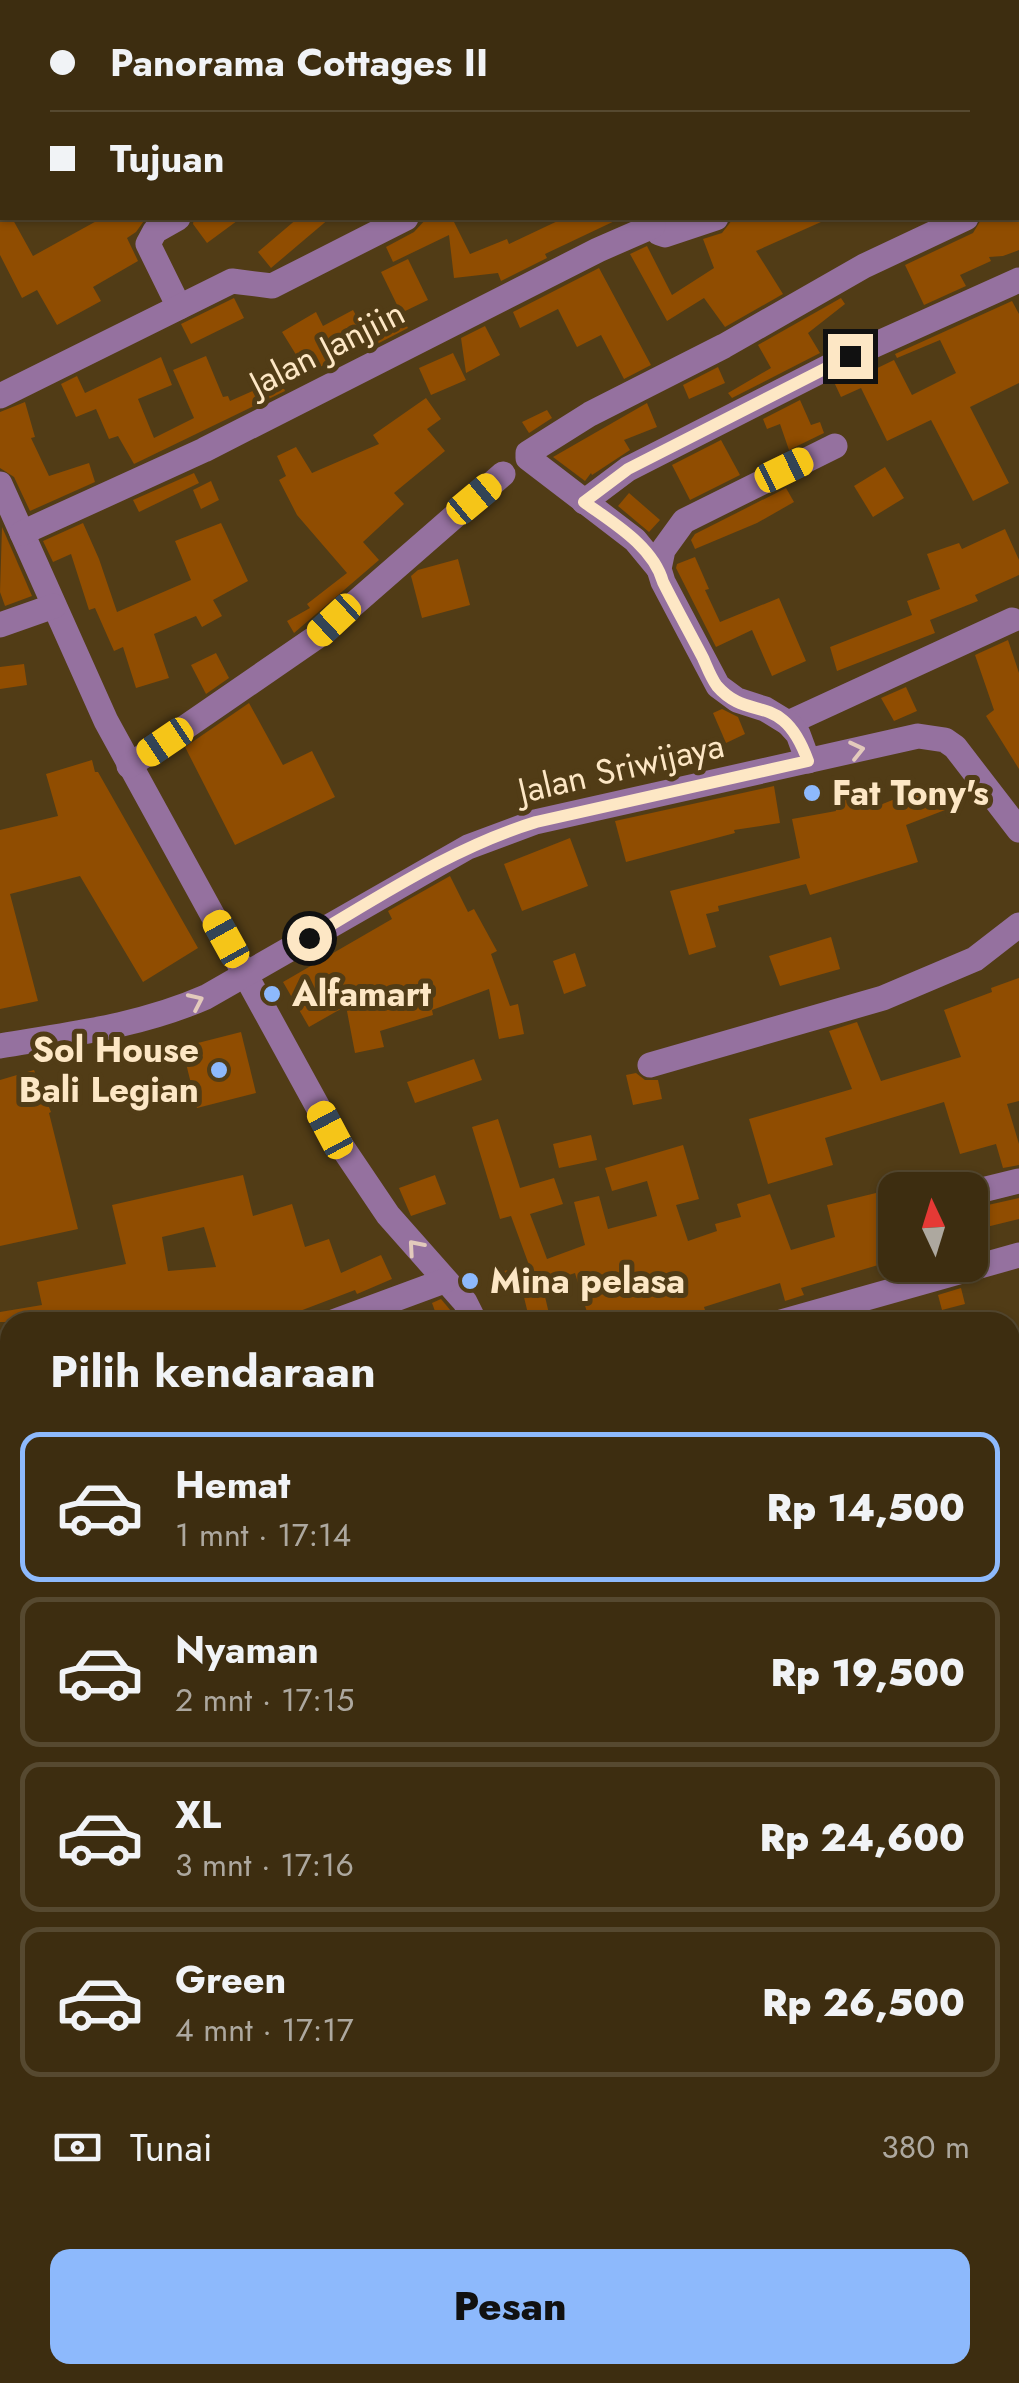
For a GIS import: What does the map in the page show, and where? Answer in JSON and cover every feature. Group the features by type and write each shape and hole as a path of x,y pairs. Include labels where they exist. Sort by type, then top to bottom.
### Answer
{"street":[{"path":"174,220 155,231 148,244 178,307"},
{"path":"0,396 232,280 272,286 402,220"},
{"path":"650,222 666,235 710,220"},
{"path":"808,761 798,734 788,723 765,709 737,700 718,686 659,569 635,540 528,458 528,453 590,414 724,346 864,266 962,220"},
{"name":"Jalan Janjiin","path":"22,533 204,450 650,222"},
{"path":"584,502 628,469 833,364 1019,280"},
{"path":"659,569 662,550 684,521 835,446"},
{"path":"129,766 315,638 504,474"},
{"path":"0,484 129,766 330,1130 362,1181 470,1312"},
{"path":"0,624 54,606"},
{"path":"788,723 1012,620"},
{"name":"Jalan Sriwijaya","path":"0,1046 136,1023 206,997 468,847 502,832 918,736 946,740 956,747 1019,830"},
{"path":"650,1065 883,998 975,959 1019,925"},
{"path":"988,1189 1019,1182"},
{"path":"817,1312 1019,1254"},
{"path":"360,1312 444,1281"}],"building":[{"path":"0,220 13,220 33,256 98,220 145,220 127,238 138,261 93,287 101,301 57,325 37,290 22,298 0,255"},
{"path":"194,220 238,220 207,243"},
{"path":"296,220 328,220 271,268 258,252"},
{"path":"425,220 453,220 470,254 507,239 509,244 560,220 617,220 545,254 547,258 501,281 498,273 454,278 449,235 393,262 386,247 414,232"},
{"path":"732,220 826,220 756,251 783,294 725,327 704,298 667,321 630,254 647,246 672,295 714,268 703,239 722,233"},
{"path":"981,220 1019,220 1019,250 989,257 991,261 960,275 966,286 924,305 905,265 973,233"},
{"path":"408,259 428,300 401,313 381,272"},
{"path":"599,268 651,365 624,379 601,335 577,347 558,309 520,328 513,312"},
{"path":"234,298 244,318 191,344 181,324"},
{"path":"841,298 845,304 808,333 820,353 732,398 728,393 771,368 758,345"},
{"path":"1012,301 1019,314 1019,383 970,407 1009,483 973,501 931,420 887,441 861,388 841,397 834,382 864,367 867,373 894,360 912,395 956,373 940,340 897,358 895,354"},
{"path":"353,310 365,332 336,347 341,355 308,374 282,332 316,312 323,326"},
{"path":"400,314 408,328 377,344 369,330"},
{"path":"485,326 500,355 466,373 461,338"},
{"path":"453,353 466,380 431,395 419,368"},
{"path":"206,356 223,397 228,396 230,401 280,379 285,391 134,464 118,436 109,439 96,409 76,417 61,384 77,376 85,393 161,357 172,385 138,399 154,438 194,418 173,370"},
{"path":"718,367 725,383 689,399 683,385"},
{"path":"426,398 441,419 427,429 445,451 394,493 404,504 363,542 379,560 294,633 287,621 310,608 307,604 347,573 297,515 279,480 286,476 277,456 296,447 312,473 379,444 373,435"},
{"path":"800,400 811,425 820,422 824,433 789,450 780,424 767,429 763,419"},
{"path":"25,402 35,437 31,438 49,476 89,463 95,482 30,511 14,477 0,468 0,412"},
{"path":"647,403 657,427 624,440 630,450 591,473 585,481 553,457"},
{"path":"547,410 552,418 529,433 522,422"},
{"path":"721,440 740,475 690,500 672,465"},
{"path":"885,467 904,498 873,517 854,486"},
{"path":"194,473 199,483 139,512 133,500"},
{"path":"211,481 219,500 201,509 193,490"},
{"path":"786,488 794,502 757,523 695,549 691,540 695,534"},
{"path":"629,493 660,520 649,532 618,506"},
{"path":"83,523 117,612 191,580 175,541 221,523 248,581 213,600 222,616 202,627 196,616 154,634 169,678 136,688 123,647 114,651 95,608 89,610 71,554 53,562 43,541"},
{"path":"2,527 32,596 5,606 0,592"},
{"path":"1005,529 1019,560 1019,575 975,595 978,601 930,620 935,633 837,671 830,647 912,615 907,601 940,589 927,554 959,543 962,549"},
{"path":"695,557 720,622 779,598 806,661 772,676 752,630 716,647 676,568"},
{"path":"458,559 470,605 422,618 411,576 418,570"},
{"path":"1008,640 1019,673 1019,769 986,716 994,710 975,655"},
{"path":"216,653 229,678 206,694 191,665"},
{"path":"24,664 27,685 0,689 0,667"},
{"path":"906,687 917,711 894,721 881,698"},
{"path":"249,703 283,765 312,751 335,797 235,845 185,747"},
{"path":"722,709 738,717 745,734 726,743 713,713"},
{"path":"92,760 95,772 198,948 143,982 80,876 10,894 38,1001 0,1009 0,830 58,816 46,774"},
{"path":"935,783 945,810 906,825 918,862 810,895 806,884 718,906 719,911 706,914 716,947 689,955 670,891 800,858 792,819 836,811 834,801 878,793 880,805"},
{"path":"774,786 780,823 734,830 735,833 626,862 615,821"},
{"path":"570,838 588,886 522,911 504,864"},
{"path":"450,876 468,912 474,909 497,951 491,954 510,1006 518,1004 524,1034 499,1039 489,989 432,1010 433,1015 380,1031 384,1047 355,1053 346,1006 309,1027 283,982 392,919 388,911"},
{"path":"831,937 840,969 780,986 769,956"},
{"path":"575,953 586,986 564,994 553,961"},
{"path":"1019,978 1019,1101 1007,1104 1019,1144 1019,1165 1003,1168 996,1144 960,1154 944,1102 825,1138 833,1165 768,1184 749,1119 852,1089 829,1031 857,1022 881,1081 961,1057 944,1010"},
{"name":"Sol House Bali Legian","path":"241,1032 256,1093 197,1108 182,1047"},
{"path":"474,1059 482,1080 415,1103 407,1082"},
{"path":"34,1070 51,1112 78,1229 0,1246 0,1080"},
{"path":"636,1073 645,1080 658,1080 662,1099 633,1105 626,1075"},
{"path":"498,1119 520,1188 554,1178 563,1204 530,1214 547,1259 585,1245 574,1202 599,1196 608,1229 657,1216 647,1181 612,1191 605,1168 683,1145 699,1199 676,1205 688,1241 717,1231 715,1224 741,1217 737,1204 770,1194 791,1250 835,1237 827,1205 878,1192 878,1265 801,1288 804,1295 785,1301 780,1283 704,1307 706,1312 587,1312 575,1273 542,1284 549,1312 528,1312 522,1289 496,1295 491,1274 529,1265 511,1216 500,1219 472,1127"},
{"path":"591,1135 597,1160 559,1168 553,1144"},
{"path":"243,1175 253,1216 292,1204 305,1247 329,1239 341,1273 381,1255 392,1279 297,1312 0,1312 42,1305 37,1282 126,1264 112,1205","holes":["204,1227 216,1267 168,1271 162,1237"]},
{"path":"435,1175 446,1204 411,1216 399,1188"},
{"path":"1019,1198 1019,1219 988,1227 988,1205"},
{"path":"961,1288 965,1304 942,1310 938,1295"},
{"path":"441,1299 451,1312 435,1312 432,1303"}],"place":[{"name":"Fat Tony's","path":"812,793"},
{"name":"Alfamart","path":"272,994"},
{"name":"Sol House Bali Legian","path":"219,1070"},
{"name":"Mina pelasa","path":"470,1281"}],"route":[{"path":"309,938 468,847 502,832 808,761 798,734 788,723 777,714 737,700 718,686 659,569 635,540 584,502 628,469 850,356"}]}
